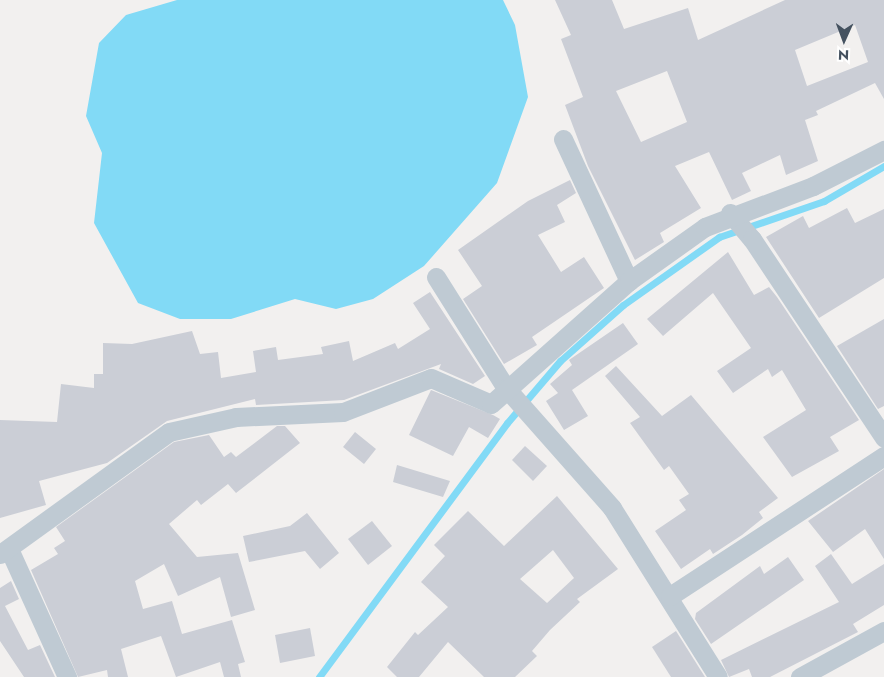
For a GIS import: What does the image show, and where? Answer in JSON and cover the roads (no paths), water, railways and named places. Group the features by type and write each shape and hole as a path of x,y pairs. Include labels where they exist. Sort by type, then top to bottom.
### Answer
{"street":[{"path":"563,139 629,281"},
{"path":"67,677 4,552 169,432 236,417 343,412 431,378 491,404 511,393 629,281 736,218 814,186 884,150"},
{"path":"736,218 752,239 884,438"},
{"path":"436,277 511,393 612,508 670,596 718,677"},
{"path":"670,596 884,456"},
{"path":"800,677 884,631"}],"water":[{"path":"177,0 503,0 515,25 528,97 497,183 424,266 373,299 336,309 295,299 231,319 180,319 138,303 94,223 102,153 86,116 99,43 126,15"}],"waterway":[{"path":"319,677 507,423 560,361 623,305 719,237 824,201 884,166"}]}
